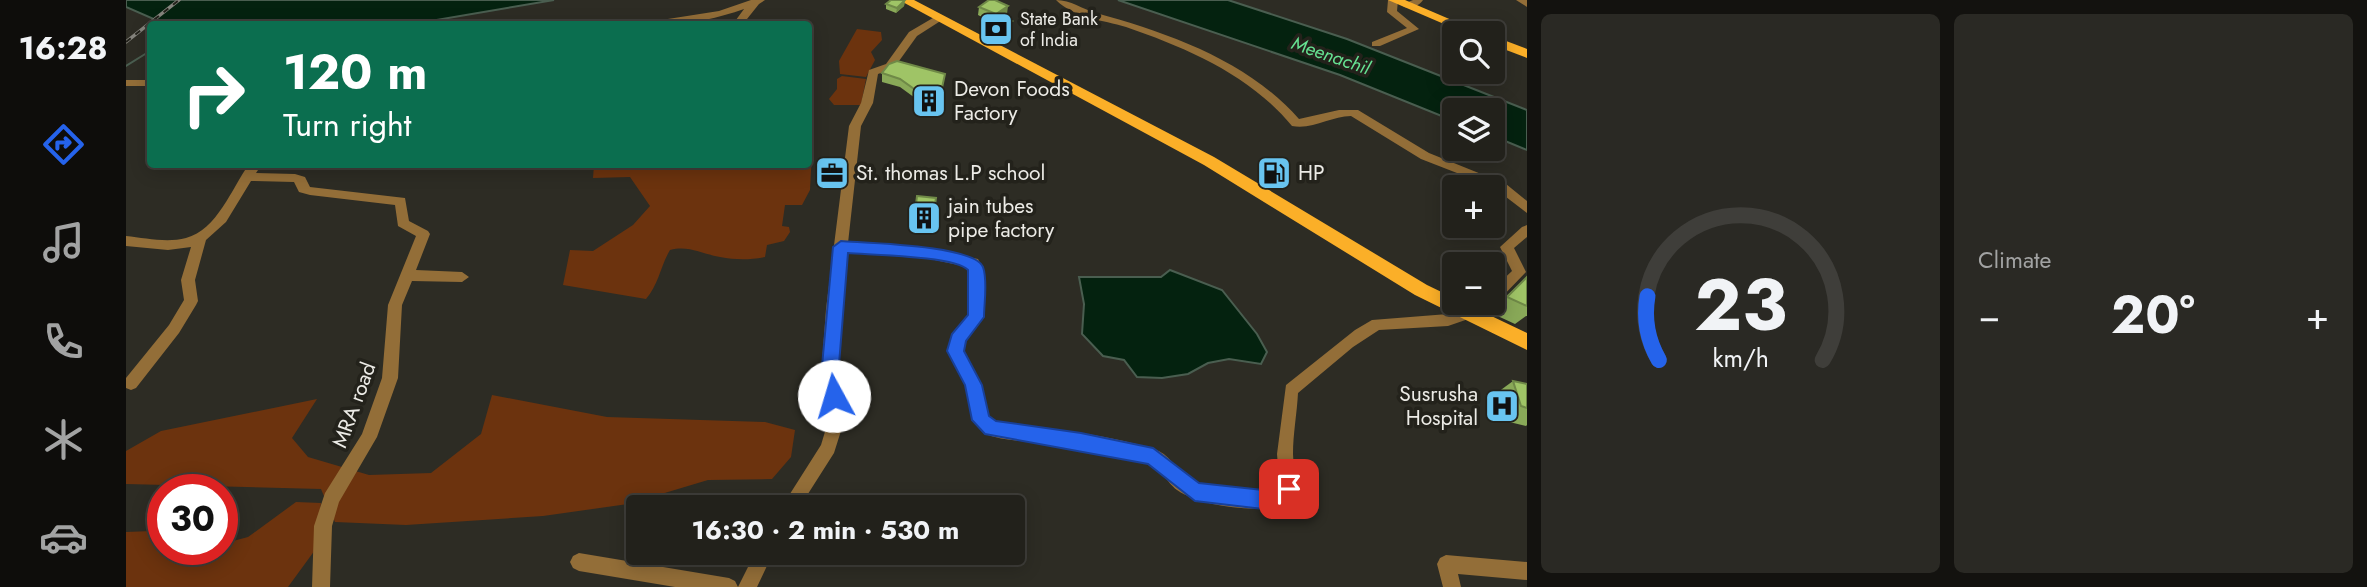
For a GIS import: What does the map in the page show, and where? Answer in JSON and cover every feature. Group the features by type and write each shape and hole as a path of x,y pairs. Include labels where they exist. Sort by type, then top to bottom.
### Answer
{"main road":[{"path":"905,0 1209,161 1343,245 1437,299 1527,342"},
{"path":"1403,1 1449,21"},
{"path":"1505,45 1527,54"}],"street":[{"path":"1061,0 1070,8 1125,23 1189,48 1230,70 1282,105 1296,123 1303,124 1344,111 1354,113 1425,156 1502,187 1527,208"},
{"path":"1521,0 1527,4"},
{"path":"674,21 720,14 758,1"},
{"path":"741,21 758,1"},
{"path":"1376,44 1413,29 1392,12 1403,1"},
{"path":"799,495 828,448 838,415 829,377 846,247 855,126 867,103 873,72 890,66 913,34 938,18"},
{"path":"126,83 147,83"},
{"path":"126,241 169,244 191,242 200,237 218,220 252,171"},
{"name":"MRA road","path":"252,171 301,180 303,189 310,191 401,201 403,223 423,234 394,305 390,378 369,436 331,499 323,526 321,587"},
{"path":"1505,286 1518,275 1519,266 1507,247 1527,230"},
{"path":"131,383 174,329 191,301 188,280 200,237"},
{"path":"846,247 930,254 973,263 976,269 976,317 958,339 956,351 973,385 981,420 991,429 1081,441 1153,456 1195,492 1227,497 1263,500 1287,497 1289,489 1285,454 1291,390 1374,324 1435,323 1472,316"},
{"path":"405,275 461,277"},
{"path":"579,562 729,587"},
{"path":"747,587 758,565"},
{"path":"1452,587 1446,565 1527,571"}],"shaded area":[{"path":"857,29 881,32 882,40 871,52 875,60 866,77 840,74 839,61"},
{"path":"842,76 866,79 861,105 834,105 829,99 837,89 837,79"},
{"path":"594,168 811,168 810,190 802,205 785,205 782,226 789,227 790,232 784,241 767,245 765,257 737,259 689,249 670,250 646,299 563,285 570,250 593,251 633,225 650,206 630,177 593,178"},
{"path":"492,395 607,417 765,422 795,430 791,457 772,479 708,480 658,495 626,495 626,504 543,516 406,525 335,522 321,489 238,487 238,474 147,474 147,485 126,484 126,451 161,431 317,399 292,438 308,457 369,475 431,473 481,434"},
{"path":"296,502 321,503 315,550 288,587 126,587 126,532 147,531 147,565 238,565 238,540 248,537"}],"water":[{"path":"126,0 554,0 431,21 158,21 126,7"},
{"name":"Meenachil","path":"1118,0 1228,0 1347,39 1442,76 1442,84 1461,84 1497,98 1442,98 1442,116 1340,75"},
{"path":"1505,101 1527,110 1527,150 1505,141"},
{"path":"1170,270 1222,290 1257,334 1267,352 1261,364 1229,359 1208,363 1188,374 1162,378 1137,377 1124,360 1103,356 1082,334 1084,304 1079,277 1161,277"}],"building":[{"path":"891,0 905,0 897,8 886,4"},
{"path":"989,0 1008,6 996,14 979,7"},
{"path":"1002,16 1012,21 993,32 983,27"},
{"name":"Devon Foods Factory","path":"897,61 945,74 938,106 900,79 882,73 889,64"},
{"name":"jain tubes pipe factory","path":"917,196 936,198 932,224 914,221"},
{"path":"1527,277 1527,306 1507,297"},
{"path":"1513,381 1527,384 1527,408 1521,406"}],"waterway":[{"path":"126,66 147,53"}],"railway":[{"path":"152,21 179,0"},
{"path":"126,42 147,25"}],"place":[{"name":"State Bank of India","path":"996,29"},
{"name":"Devon Foods Factory","path":"929,101"},
{"name":"St. thomas L.P school","path":"832,173"},
{"name":"HP","path":"1274,173"},
{"name":"jain tubes pipe factory","path":"924,218"},
{"name":"Susrusha Hospital","path":"1502,406"}],"route":[{"path":"834,396 829,377 833,309 841,247 912,252 969,261 976,269 976,317 958,339 956,351 973,385 981,420 991,429 1081,441 1153,456 1162,461 1183,485 1195,492 1263,500 1287,497 1289,489"}]}
